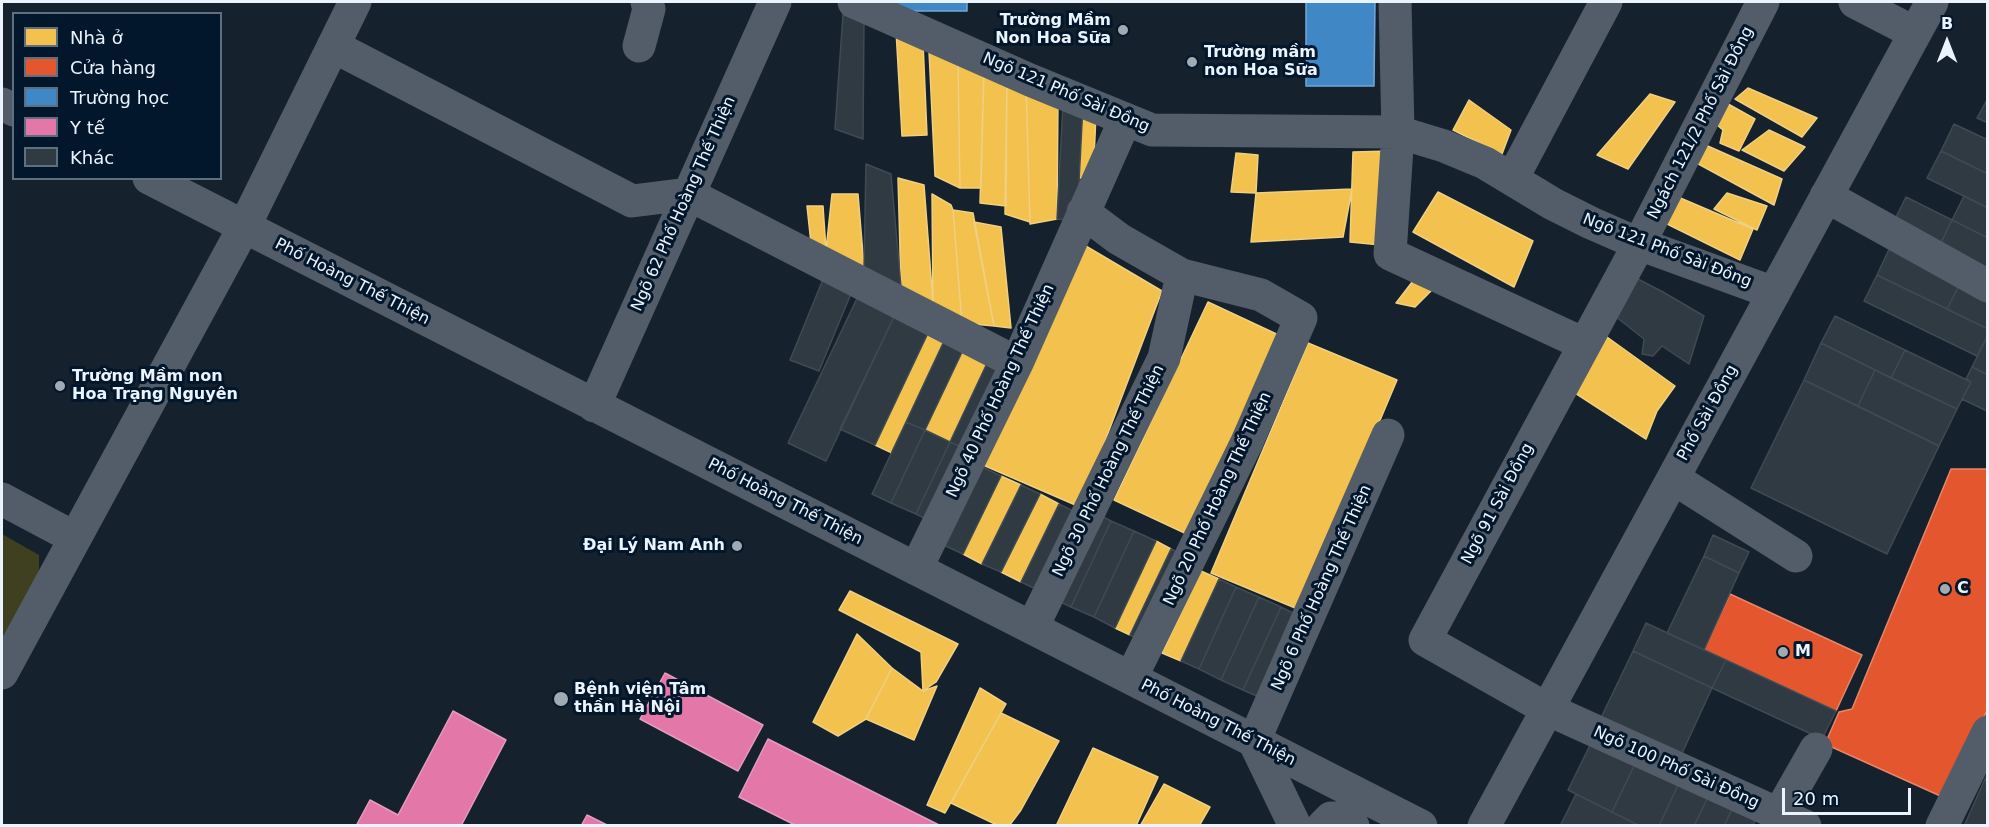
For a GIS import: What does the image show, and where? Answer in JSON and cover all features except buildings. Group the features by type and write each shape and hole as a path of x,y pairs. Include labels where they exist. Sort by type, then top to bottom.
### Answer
{"street":[{"path":"2,673 244,226 356,2"},
{"path":"639,46 649,9 647,2"},
{"name":"Ngõ 62 Phố Hoàng Thế Thiện","path":"594,406 687,194 775,2"},
{"name":"Ngõ 121 Phố Sài Đồng","path":"854,2 1152,130 1398,132 1444,146 1485,163 1553,204 1639,244 1774,292"},
{"path":"1395,2 1398,132 1390,255 1584,344"},
{"path":"1512,179 1606,2"},
{"name":"Ngách 121/2 Phố Sài Đồng","path":"1639,244 1763,2"},
{"path":"1855,2 1915,33"},
{"name":"Phố Sài Đồng","path":"1484,825 1932,2"},
{"path":"333,46 632,201 687,194 1017,363"},
{"name":"Ngõ 40 Phố Hoàng Thế Thiện","path":"916,569 1017,363 1125,120"},
{"name":"Phố Hoàng Thế Thiện","path":"153,180 1421,825"},
{"path":"1826,196 1988,286"},
{"path":"1083,212 1119,239 1182,275"},
{"name":"Ngõ 91 Sài Đồng","path":"1547,709 1425,640 1639,244"},
{"name":"Ngõ 20 Phố Hoàng Thế Thiện","path":"1131,678 1247,442 1301,318 1261,295 1182,275"},
{"name":"Ngõ 30 Phố Hoàng Thế Thiện","path":"1032,628 1164,358 1182,275"},
{"name":"Ngõ 6 Phố Hoàng Thế Thiện","path":"1254,741 1389,435"},
{"path":"1673,478 1796,556"},
{"path":"2,499 75,538"},
{"name":"Ngõ 100 Phố Sài Đồng","path":"1547,709 1792,820"},
{"path":"1942,825 1988,732"},
{"path":"1254,741 1295,825"},
{"path":"1792,820 1816,749"},
{"path":"1323,825 1330,818 1337,818 1353,825"}],"green space":[{"path":"2,534 39,555 39,584 2,648"}],"place":[{"name":"Trường Mầm Non Hoa Sữa","path":"1123,30"},
{"name":"Trường mầm non Hoa Sữa","path":"1192,62"},
{"name":"Trường Mầm non Hoa Trạng Nguyên","path":"60,386"},
{"name":"Đại Lý Nam Anh","path":"737,546"},
{"name":"C","path":"1945,589"},
{"name":"M","path":"1783,652"},
{"name":"Bệnh viện Tâm thần Hà Nội","path":"561,699"}]}
